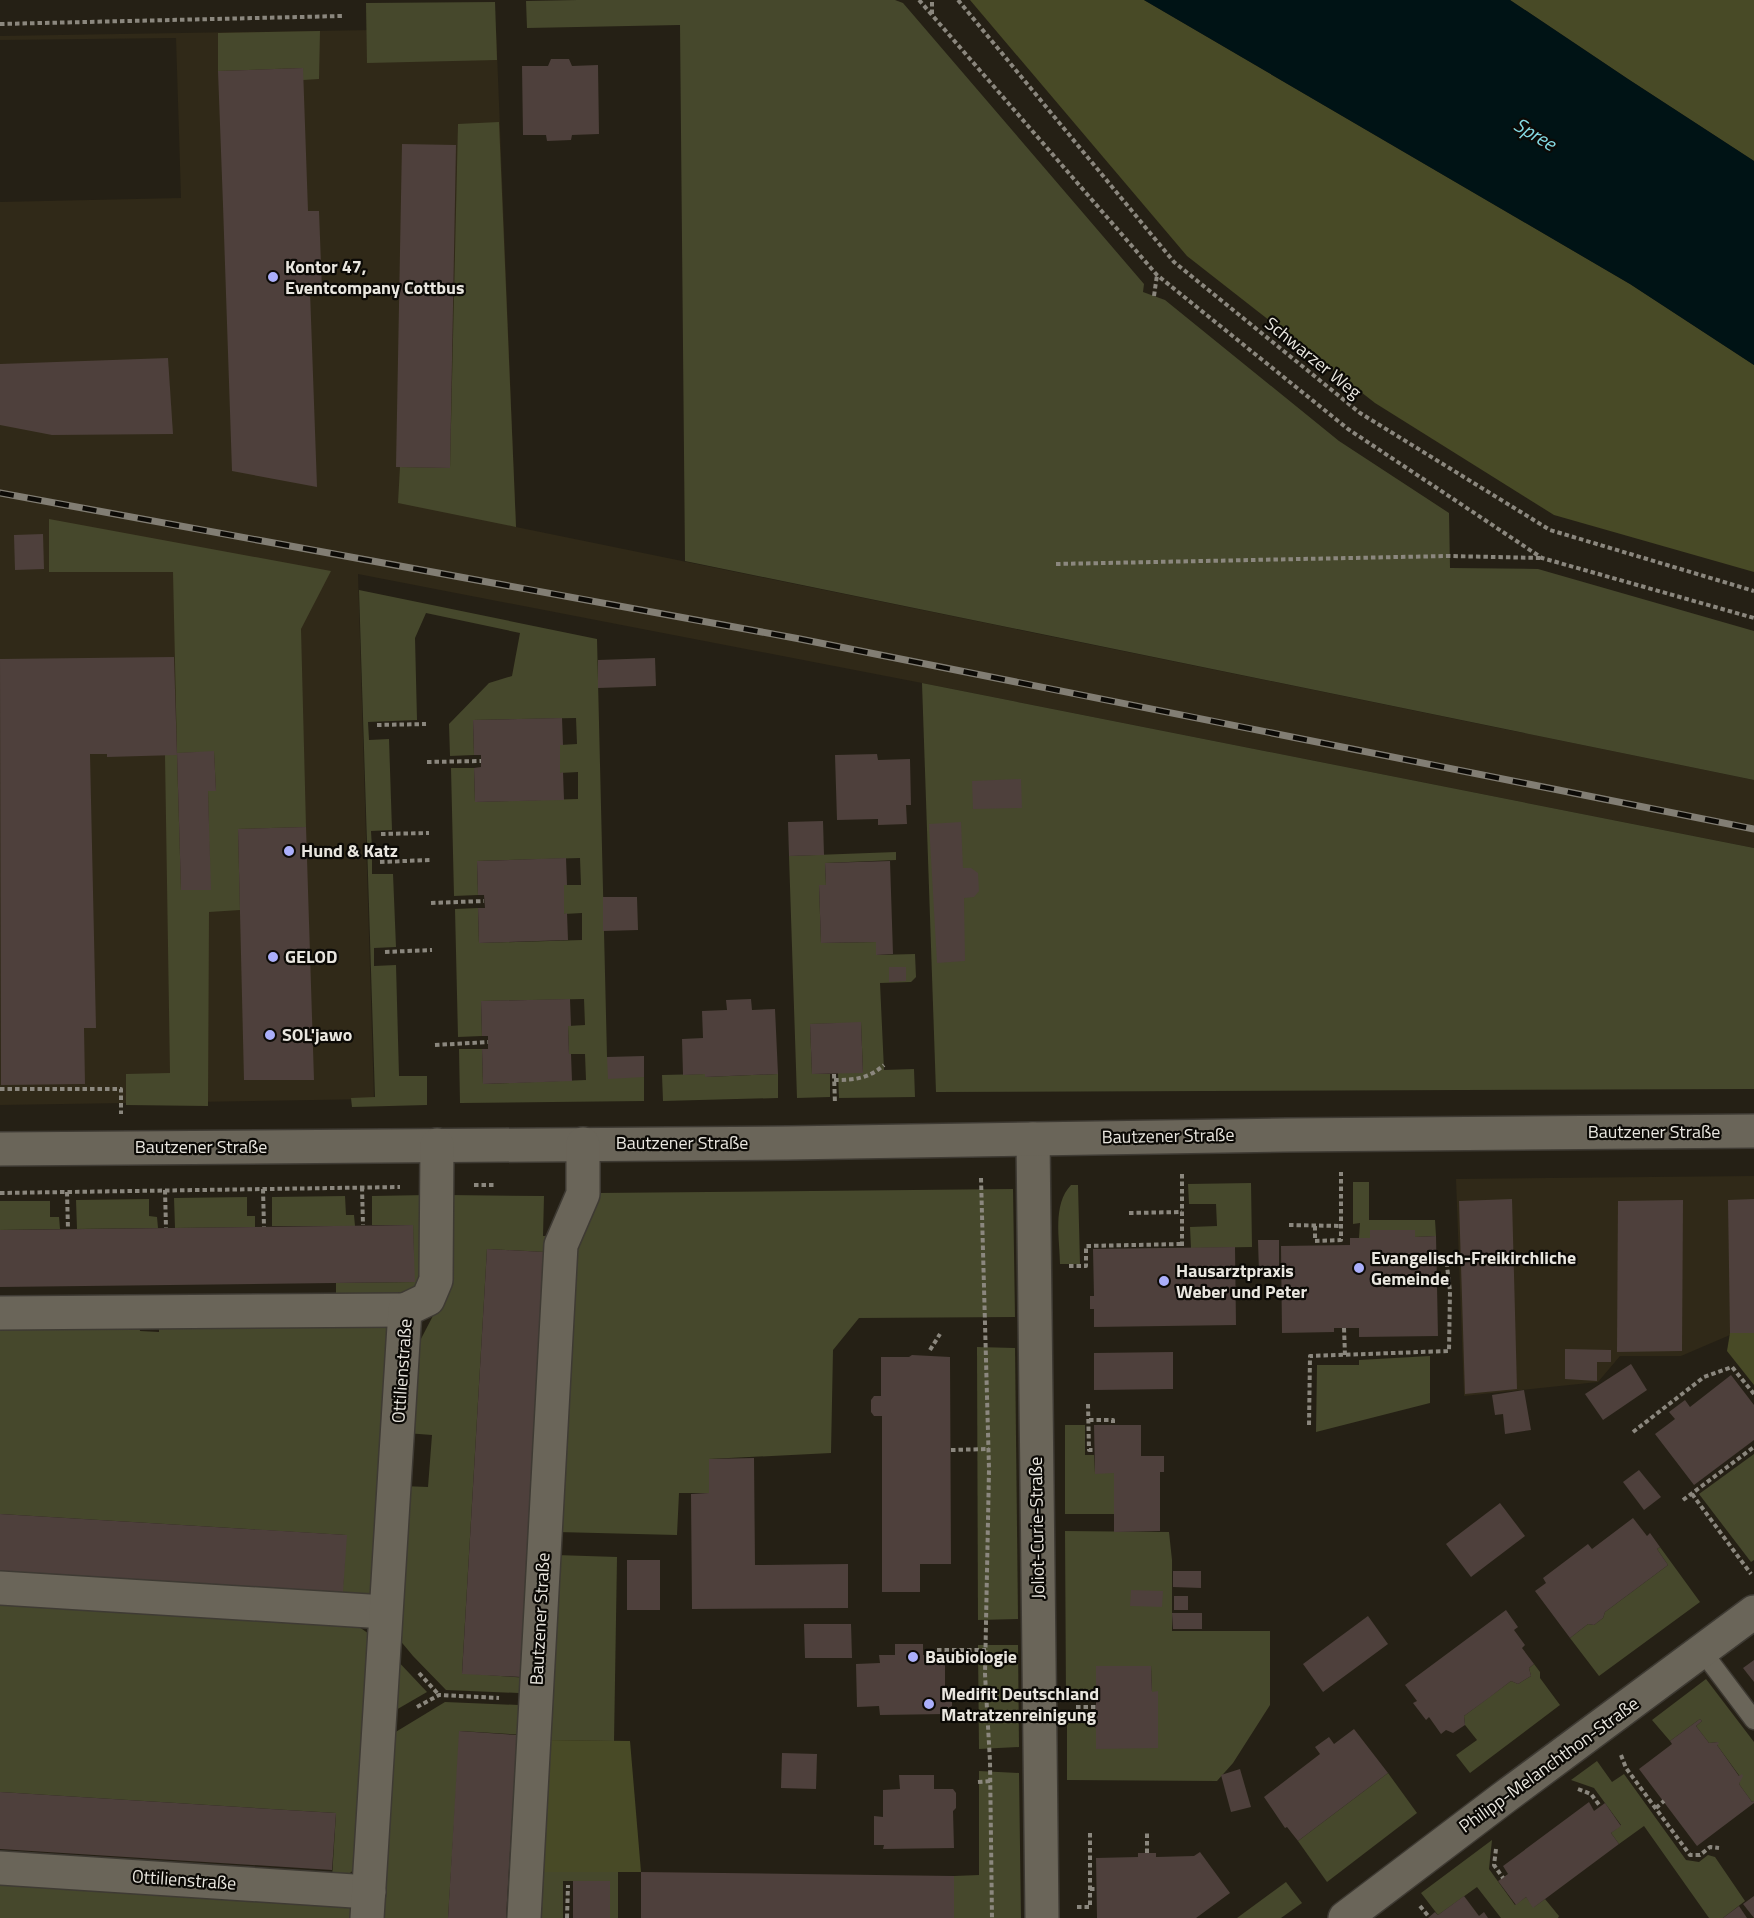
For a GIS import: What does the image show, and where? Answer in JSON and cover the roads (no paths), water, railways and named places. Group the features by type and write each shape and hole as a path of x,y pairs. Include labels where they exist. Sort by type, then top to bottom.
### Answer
{"street":[{"name":"Bautzener Straße","path":"0,1149 1754,1131"},
{"name":"Joliot-Curie-Straße","path":"1033,1139 1042,1918"},
{"name":"Bautzener Straße","path":"524,1918 561,1245 583,1194 583,1144"},
{"name":"Ottilienstraße","path":"0,1868 368,1905 405,1310 428,1299 436,1280 437,1145"},
{"path":"0,1313 405,1310"},
{"path":"0,1588 385,1612"},
{"name":"Philipp-Melanchthon-Straße","path":"1345,1918 1754,1612"}],"lane":[{"path":"1702,1651 1754,1720"}],"water":[{"name":"Spree","path":"1144,0 1510,0 1754,161 1754,365 1630,284"}],"railway":[{"path":"0,493 800,639 1754,829"}],"place":[{"name":"Kontor 47, Eventcompany Cottbus","path":"273,277"},
{"name":"Hund & Katz","path":"289,851"},
{"name":"GELOD","path":"273,957"},
{"name":"SOL'jawo","path":"270,1035"},
{"name":"Evangelisch-Freikirchliche Gemeinde","path":"1359,1268"},
{"name":"Hausarztpraxis Weber und Peter","path":"1164,1281"},
{"name":"Baubiologie","path":"913,1657"},
{"name":"Medifit Deutschland Matratzenreinigung","path":"929,1704"}]}
